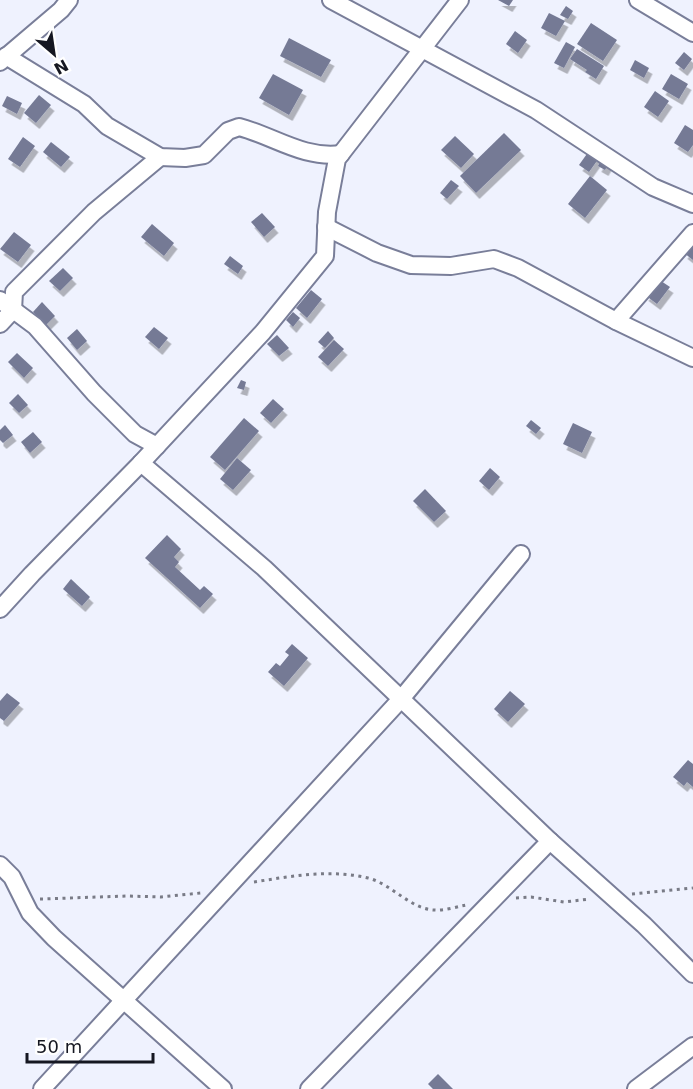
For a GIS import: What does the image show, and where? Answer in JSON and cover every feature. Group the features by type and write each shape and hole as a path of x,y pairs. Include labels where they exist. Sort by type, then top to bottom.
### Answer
{"street":[{"path":"69,0 61,10 3,59 84,104 107,126 160,158 204,155 228,131 239,127 310,154 341,154"},
{"path":"331,0 536,110 653,187 693,204"},
{"path":"0,609 263,332 325,256 330,192 337,159 460,0"},
{"path":"638,0 693,33"},
{"path":"0,324 6,305 14,292 94,212 160,158"},
{"path":"326,227 376,253 411,265 451,266 494,259 518,268 616,321 693,358"},
{"path":"616,321 693,233"},
{"path":"6,305 35,326 94,393 135,434 157,446"},
{"path":"141,463 264,568 693,974"},
{"path":"42,1089 401,699 521,554"},
{"path":"309,1089 550,841"},
{"path":"0,889 6,871"},
{"path":"6,871 30,913 54,938 223,1089"},
{"path":"636,1089 693,1046"}],"path":[{"path":"24,900 161,897 217,891 301,874 337,874 379,881 399,896 434,910 503,898 531,897 564,902 693,888"}],"building":[{"path":"498,0 513,0 509,6"},
{"path":"566,6 573,11 568,19 560,15"},
{"path":"549,13 565,21 556,36 541,28"},
{"path":"591,23 617,40 603,61 577,44"},
{"path":"515,31 527,40 518,53 506,44"},
{"path":"289,38 331,60 321,77 280,56"},
{"path":"566,42 575,47 564,68 554,63"},
{"path":"577,49 604,66 596,79 570,59"},
{"path":"684,52 692,59 684,70 675,63"},
{"path":"635,60 649,68 644,78 630,70"},
{"path":"273,74 303,90 289,115 259,98"},
{"path":"671,74 688,84 679,99 662,89"},
{"path":"655,91 669,101 658,117 644,107"},
{"path":"39,95 51,105 36,123 24,113"},
{"path":"7,96 22,103 17,114 2,106"},
{"path":"685,125 693,130 693,145 688,152 674,143"},
{"path":"504,133 521,150 476,193 460,176"},
{"path":"455,136 474,154 461,168 441,150"},
{"path":"23,137 35,146 20,167 8,159"},
{"path":"51,142 70,157 61,167 43,152"},
{"path":"589,151 599,158 589,172 579,165"},
{"path":"602,158 609,163 605,170 598,166"},
{"path":"590,176 607,190 585,218 568,204"},
{"path":"451,180 459,186 447,199 440,193"},
{"path":"262,213 275,227 264,237 251,222"},
{"path":"152,224 174,243 164,256 141,237"},
{"path":"14,232 31,245 18,262 0,249"},
{"path":"693,241 693,260 684,253"},
{"path":"230,256 243,266 238,274 224,264"},
{"path":"63,268 73,278 60,291 49,281"},
{"path":"658,279 670,287 657,304 645,295"},
{"path":"311,290 322,299 307,318 296,308"},
{"path":"42,302 55,316 46,325 33,312"},
{"path":"293,312 300,318 293,327 286,320"},
{"path":"154,327 168,338 159,349 145,337"},
{"path":"77,329 87,341 77,350 67,338"},
{"path":"328,331 334,338 325,348 318,342"},
{"path":"277,335 289,348 279,356 267,344"},
{"path":"334,340 344,349 328,366 318,357"},
{"path":"17,353 33,368 24,378 8,362"},
{"path":"241,380 246,382 244,390 237,388"},
{"path":"18,394 28,405 19,413 9,403"},
{"path":"273,399 284,409 271,423 260,413"},
{"path":"244,418 259,431 225,470 210,457"},
{"path":"531,420 541,428 536,434 526,426"},
{"path":"573,423 592,432 582,453 563,444"},
{"path":"5,425 13,435 3,443 0,440 0,430"},
{"path":"33,432 42,442 30,453 21,442"},
{"path":"237,458 251,470 233,490 220,479"},
{"path":"490,468 500,477 489,490 479,481"},
{"path":"425,489 446,511 434,522 413,501"},
{"path":"167,535 181,549 174,557 179,562 175,567 200,590 204,586 213,594 200,608 145,558"},
{"path":"71,579 90,597 82,606 63,589"},
{"path":"292,644 308,658 284,686 268,672 276,663 280,666 289,655 285,652"},
{"path":"510,691 525,704 508,722 494,709"},
{"path":"7,693 20,703 4,721 0,718 0,701"},
{"path":"688,760 693,764 693,787 687,782 684,786 673,777"},
{"path":"438,1074 453,1089 433,1089 428,1084"}]}
